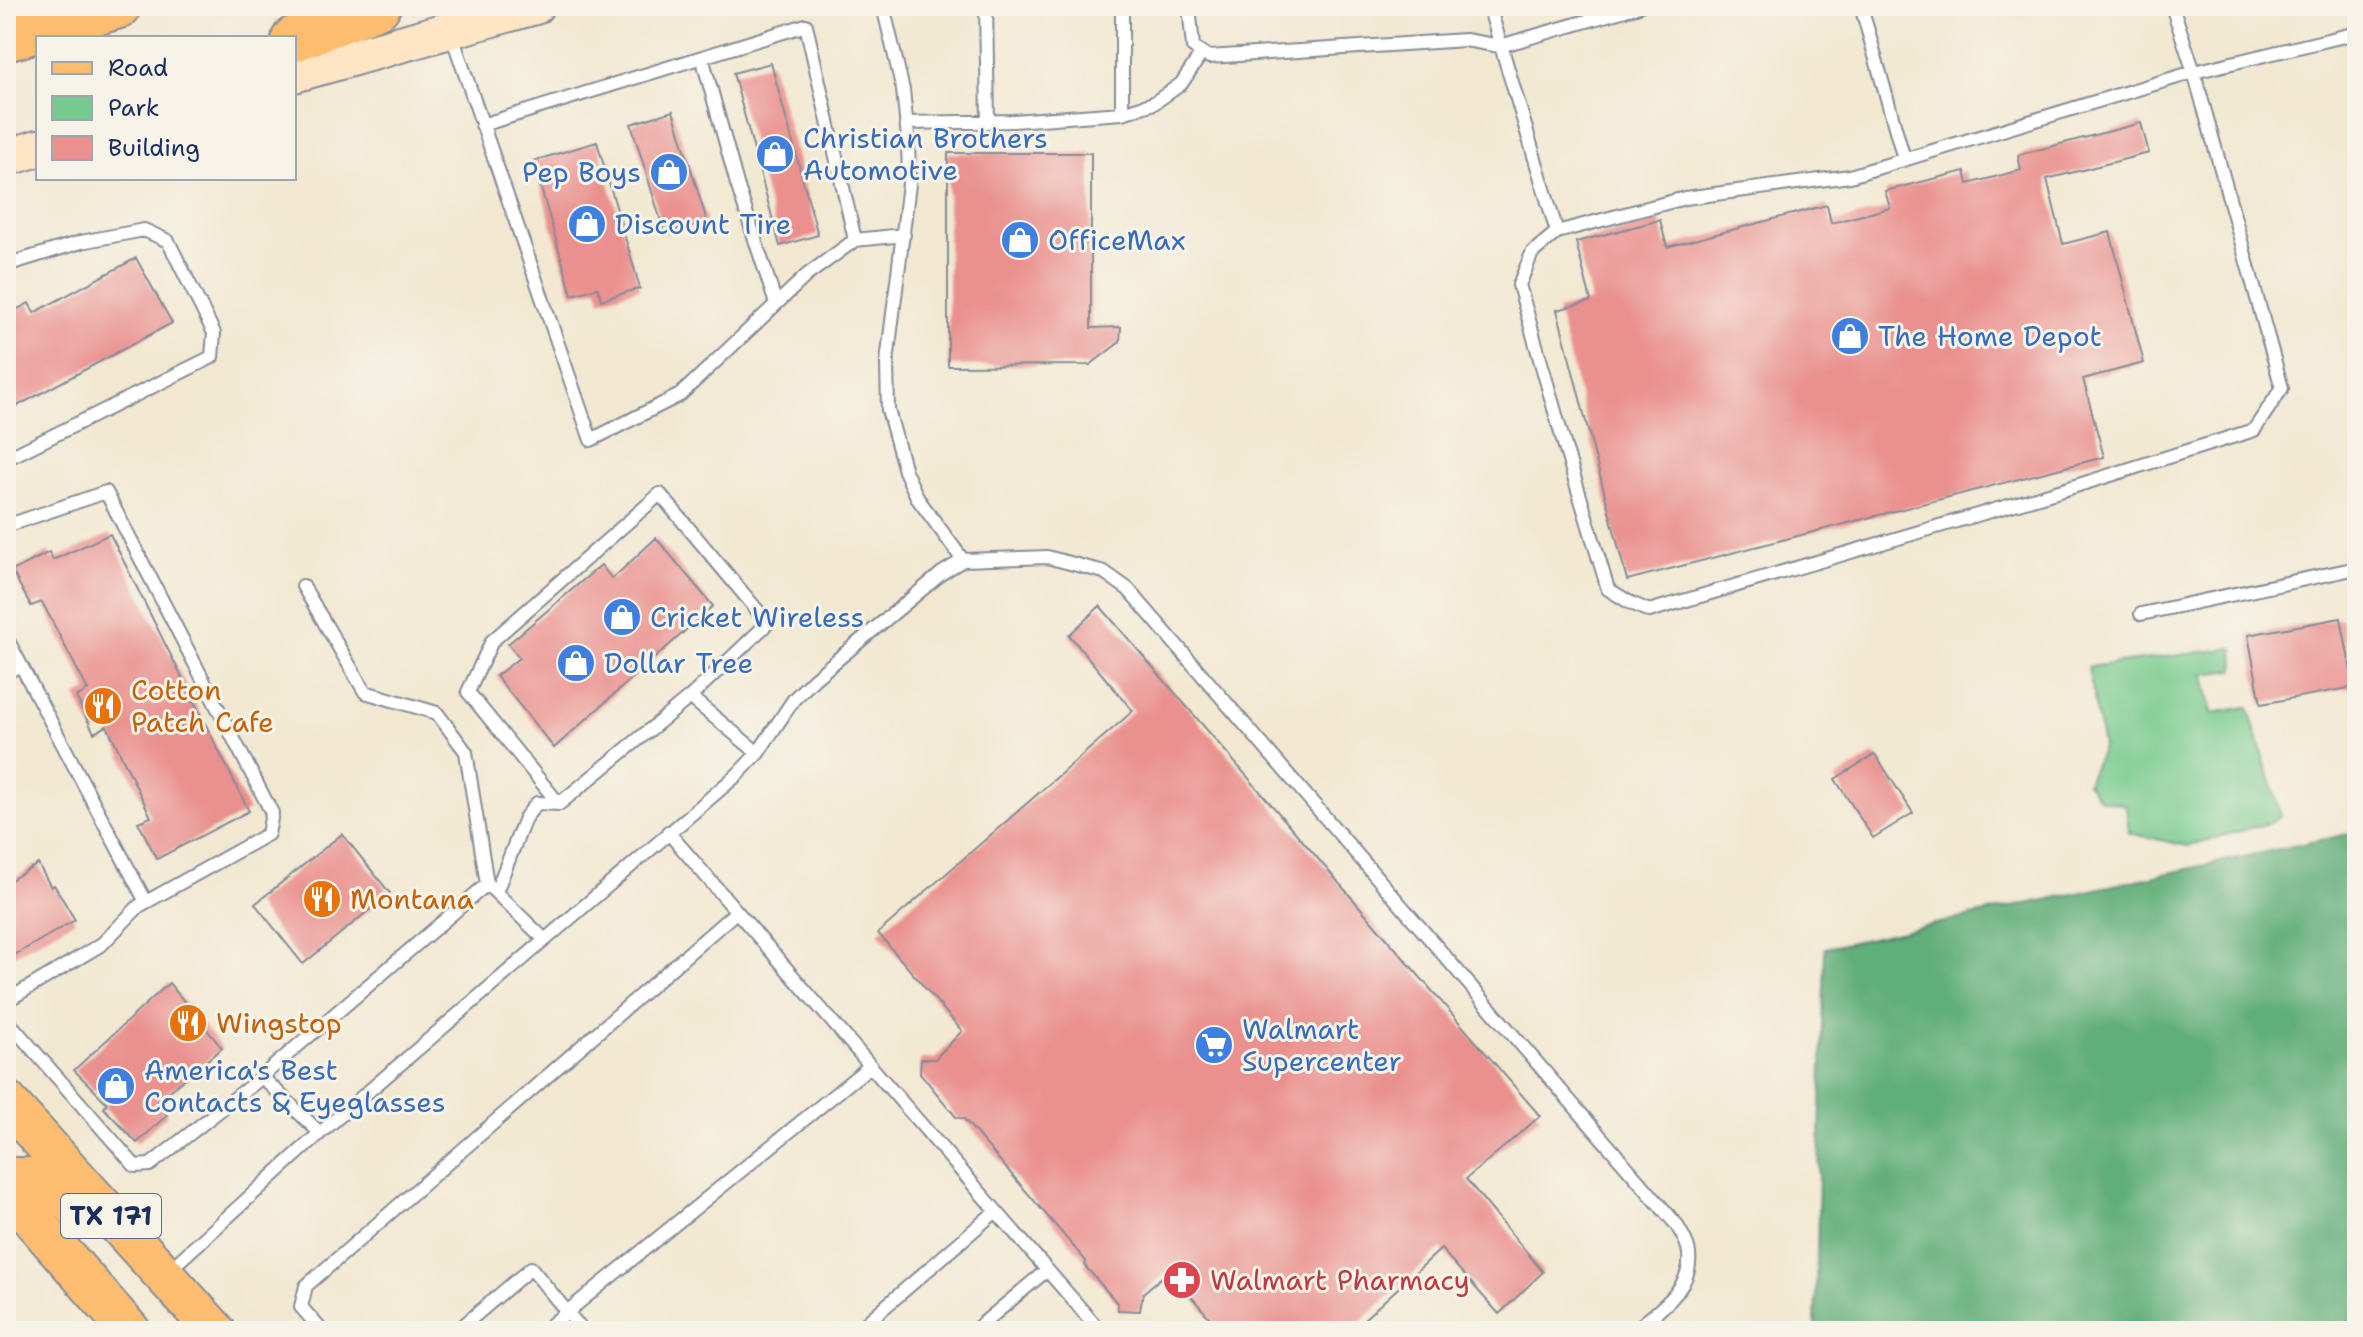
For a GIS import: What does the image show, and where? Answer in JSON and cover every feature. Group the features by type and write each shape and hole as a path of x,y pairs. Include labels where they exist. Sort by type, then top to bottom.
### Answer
{"highway":[{"path":"6,39 119,6"},
{"path":"296,38 378,6"}],"main road":[{"path":"296,73 535,6"},
{"path":"6,158 36,149"},
{"name":"TX 171","path":"6,1101 215,1331"},
{"path":"6,1178 52,1182 192,1331"},
{"name":"TX 171","path":"6,1189 130,1331"}],"lane":[{"path":"883,6 903,90 909,184 887,362 888,410 905,471 918,499 963,560"},
{"path":"986,6 988,122"},
{"path":"1122,6 1122,113"},
{"path":"1189,6 1193,47 1209,57 1465,40 1500,46 1639,6"},
{"path":"1489,6 1557,232"},
{"path":"1861,6 1904,159"},
{"path":"2172,6 2194,72 2282,388 2254,430 2066,489 1649,611 1608,589 1519,285 1532,253 1557,232 1685,198 1850,176 2194,72 2357,33"},
{"path":"482,125 806,25 855,240"},
{"path":"450,31 591,440 680,395 807,275 855,240 904,235"},
{"path":"906,123 988,122 1122,113 1154,103 1181,84 1202,53"},
{"path":"702,57 737,184 776,304"},
{"path":"6,265 81,242 144,230 168,241 214,333 212,357 6,459"},
{"path":"6,526 106,492 272,813 268,834 146,902 102,944 6,1001"},
{"path":"6,1019 135,1166 150,1165 260,1078 492,888 525,818 537,803 559,804 690,697 768,623 660,494 492,641 468,692 559,804"},
{"path":"165,1274 320,1133 737,775 758,753 794,699 814,679 942,573 963,560 1047,557 1104,572 1128,589 1676,1224 1688,1248 1688,1269 1682,1286 1634,1331"},
{"path":"2141,614 2357,568"},
{"path":"303,586 365,692 437,713 466,752 492,888 544,939"},
{"path":"6,637 146,902"},
{"path":"6,673 20,665"},
{"path":"690,697 758,753"},
{"path":"668,832 1100,1331"},
{"path":"322,1331 301,1307 306,1286 736,912"},
{"path":"544,1331 870,1066"},
{"path":"260,1078 320,1133"},
{"path":"857,1331 996,1211"},
{"path":"457,1331 531,1268 583,1331"},
{"path":"974,1331 1047,1270"}],"green space":[{"path":"2234,648 2235,670 2204,674 2212,713 2248,707 2281,816 2272,822 2187,846 2129,833 2126,805 2100,799 2087,782 2103,746 2088,667"},
{"path":"2357,832 2357,1331 1815,1331 1825,948"}],"building":[{"name":"Christian Brothers Automotive","path":"771,63 818,235 780,246 733,73"},
{"name":"Pep Boys","path":"673,111 707,221 665,234 631,124"},
{"name":"The Home Depot","path":"2141,123 2149,153 2047,179 2063,244 2110,232 2144,363 2083,379 2104,457 1627,580 1557,310 1591,301 1576,242 1660,220 1667,247 1827,205 1831,223 1890,208 1885,191 1965,171 1968,184 2021,170 2018,155"},
{"name":"Discount Tire","path":"597,142 640,288 601,300 598,288 572,295 533,161"},
{"name":"OfficeMax","path":"948,153 1091,153 1091,328 1121,327 1120,342 1090,365 948,366"},
{"path":"136,258 172,323 6,412 6,315 29,303 34,313"},
{"path":"110,534 249,811 157,859 138,822 151,817 107,726 94,733 76,697 88,690 42,602 31,606 12,571 49,552 53,560"},
{"path":"656,538 713,606 554,748 496,676 519,658 508,644 601,565 612,579"},
{"name":"Walmart Supercenter","path":"1100,606 1540,1116 1466,1179 1543,1272 1499,1314 1441,1249 1351,1331 1221,1331 1169,1271 1143,1293 1140,1311 1118,1310 1117,1303 1085,1266 1086,1261 964,1119 956,1117 920,1073 921,1059 935,1059 962,1031 878,933 1133,711 1069,635"},
{"path":"2341,618 2354,687 2261,704 2248,635"},
{"path":"1875,754 1913,813 1873,838 1835,779"},
{"name":"Montana","path":"342,834 390,893 303,964 255,904"},
{"path":"38,864 75,920 6,960 6,883"},
{"path":"169,983 222,1048 156,1102 167,1115 137,1143 104,1108 107,1103 74,1070"}],"place":[{"name":"Christian Brothers Automotive","path":"775,154"},
{"name":"Pep Boys","path":"669,172"},
{"name":"Discount Tire","path":"587,224"},
{"name":"OfficeMax","path":"1020,240"},
{"name":"The Home Depot","path":"1850,336"},
{"name":"Cricket Wireless","path":"622,617"},
{"name":"Dollar Tree","path":"576,663"},
{"name":"Cotton Patch Cafe","path":"103,706"},
{"name":"Montana","path":"322,899"},
{"name":"Wingstop","path":"188,1023"},
{"name":"Walmart Supercenter","path":"1214,1045"},
{"name":"America's Best Contacts & Eyeglasses","path":"116,1086"},
{"name":"Walmart Pharmacy","path":"1182,1280"}]}
